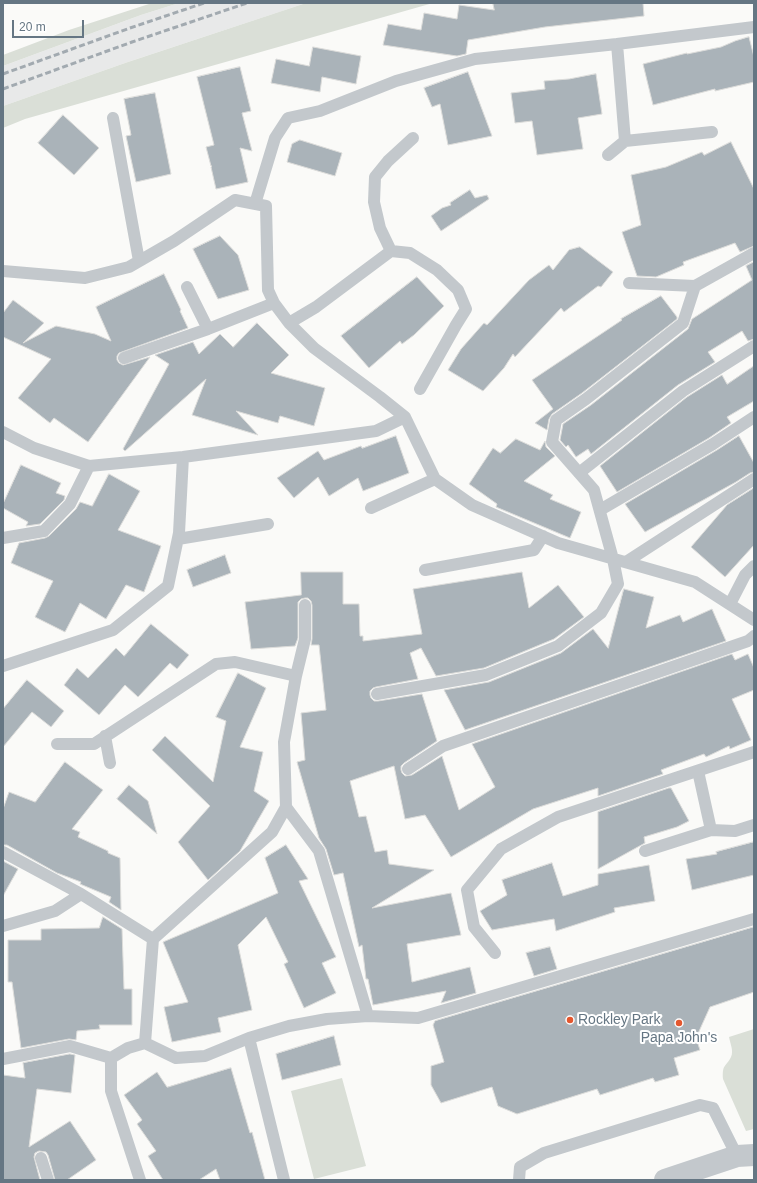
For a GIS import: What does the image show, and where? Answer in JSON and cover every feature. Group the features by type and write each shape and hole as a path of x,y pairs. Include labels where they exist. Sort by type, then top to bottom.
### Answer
{"street":[{"path":"666,1180 745,1155"}],"lane":[{"path":"255,204 275,138 288,118 320,111 396,81 476,59 617,44 754,27"},
{"path":"617,44 625,140"},
{"path":"113,118 139,261"},
{"path":"608,155 625,140 712,132"},
{"path":"391,252 380,228 374,202 375,177 388,161 413,138"},
{"path":"3,271 85,278 129,267 174,241 235,200 266,206 268,290 274,303 289,324 314,348 405,417 435,480 472,505 558,543 695,582 754,620"},
{"path":"289,324 316,307 391,252 410,254 437,270 458,290 466,309 420,389"},
{"path":"629,283 695,286 754,253"},
{"path":"377,694 486,675 558,646 601,613 618,584 613,559 594,490 552,442 556,420 586,399 683,324 695,286"},
{"path":"187,287 208,329"},
{"path":"124,358 208,329 274,303"},
{"path":"579,473 683,391 754,346"},
{"path":"600,510 713,444 754,416"},
{"path":"3,432 34,448 89,466 183,456 376,431 405,417"},
{"path":"3,666 112,630 168,586 179,533 183,456"},
{"path":"3,538 44,531 70,504 89,466"},
{"path":"626,562 754,479"},
{"path":"371,508 435,480"},
{"path":"178,539 268,524"},
{"path":"425,570 534,550 543,536"},
{"path":"730,604 745,575 754,566"},
{"path":"145,1043 153,939 272,832 286,807 284,742 296,676 306,640 305,605"},
{"path":"408,768 442,746 748,642 754,636"},
{"path":"57,744 94,744 216,664 235,662 296,676"},
{"path":"105,736 110,762"},
{"path":"495,953 474,927 467,890 501,849 558,817 754,752"},
{"path":"698,771 711,830"},
{"path":"286,807 319,851 368,1016"},
{"path":"646,851 711,830 735,831 754,825"},
{"path":"3,852 81,894 153,939"},
{"path":"3,926 55,911 81,894"},
{"path":"3,1059 70,1046 111,1058 128,1048 145,1043 176,1058 205,1056 249,1038 289,1026 327,1019 368,1016 418,1018 754,919"},
{"path":"249,1038 284,1180"},
{"path":"111,1058 111,1091 140,1180"},
{"path":"519,1180 520,1167 544,1153 700,1105 713,1108 745,1155"},
{"path":"41,1158 48,1180"}],"shaded area":[{"path":"152,3 179,3 141,15 3,66 3,55 69,30"},
{"path":"179,3 306,3 125,63 3,106 3,66 141,15"},
{"path":"306,3 433,3 25,119 3,128 3,106 125,63"},
{"path":"754,1029 754,1129 746,1131 723,1079 723,1071 732,1055 729,1037"},
{"path":"342,1078 366,1166 314,1179 291,1091"}],"building":[{"path":"493,3 643,3 644,16 545,27 468,40 466,54 457,56 383,45 388,24 421,30 424,13 457,19 459,5 494,10"},
{"path":"749,37 754,57 754,82 715,91 715,89 653,105 643,64 687,53 721,47"},
{"path":"313,47 361,56 356,84 322,77 320,92 271,83 276,59 309,66"},
{"path":"240,67 251,111 242,113 252,151 240,148 248,182 216,189 212,166 206,147 214,145 197,77"},
{"path":"468,72 492,136 448,145 440,104 432,107 424,88"},
{"path":"596,74 602,114 578,118 583,149 537,155 532,121 515,123 511,93 545,89 544,81 569,79"},
{"path":"155,93 171,174 136,182 126,136 131,135 124,99"},
{"path":"63,115 99,148 74,175 38,143"},
{"path":"300,140 342,153 335,176 287,162 292,144"},
{"path":"731,142 754,189 754,246 740,252 735,243 683,262 684,265 656,277 637,276 622,232 641,225 631,175 666,167 702,152 704,155"},
{"path":"470,190 475,198 487,195 489,199 441,231 431,216 442,208 451,205 450,203"},
{"path":"220,236 238,255 249,290 218,299 193,249"},
{"path":"580,247 613,272 601,287 598,286 564,312 561,308 515,357 513,354 504,368 483,391 448,370 461,349 484,323 487,325 529,280 549,265 553,270 569,250"},
{"path":"754,262 754,339 748,341 742,331 708,352 715,362 678,385 591,454 588,449 576,457 568,445 566,447 560,440 563,424 591,405 688,329 692,319 752,280 746,266"},
{"path":"164,274 188,328 119,353 117,360 123,365 150,357 88,442 54,418 50,423 18,398 51,359 3,337 3,313 13,300 44,323 23,343 56,326 95,334 111,341 96,307"},
{"path":"417,277 444,306 414,335 402,344 400,341 369,368 341,336"},
{"path":"661,296 677,319 582,393 552,414 549,419 547,430 535,423 553,409 532,380 622,320 621,319"},
{"path":"257,323 289,355 271,373 325,388 314,426 280,416 278,423 236,411 258,435 192,415 206,379 125,451 123,449 169,364 155,355 193,342 199,354 220,334 233,347"},
{"path":"754,366 754,401 727,417 731,423 709,438 617,492 600,466 687,397 722,375 727,384"},
{"path":"396,436 409,473 363,491 358,478 329,496 318,477 294,498 277,478 318,451 324,460 361,446 362,448"},
{"path":"739,436 754,463 754,472 645,532 625,504"},
{"path":"516,439 540,450 545,441 546,447 555,456 524,481 553,495 550,499 581,512 570,538 496,507 497,504 469,484 493,448 500,453"},
{"path":"21,465 61,483 56,493 65,496 64,500 40,524 26,526 28,522 3,508 3,504"},
{"path":"109,474 140,491 118,530 161,546 144,592 126,585 106,619 80,603 65,632 35,617 53,581 11,563 19,543 49,536 76,509 80,502 92,506"},
{"path":"754,488 754,545 725,577 691,547 727,505"},
{"path":"225,555 231,573 193,587 187,570"},
{"path":"301,572 343,572 343,604 359,604 360,636 363,636 363,641 422,634 413,589 522,572 529,608 558,585 584,617 554,639 484,668 436,676 421,648 410,653 418,679 376,687 370,691 371,698 374,701 422,694 437,741 404,763 401,766 401,770 405,776 412,775 442,756 459,810 495,787 472,744 732,654 735,660 748,654 754,668 754,690 732,699 751,740 730,749 729,746 706,757 704,754 661,770 663,774 598,796 598,788 533,809 451,857 425,815 405,819 394,766 350,781 359,817 366,816 375,852 387,850 389,864 434,870 372,908 451,893 461,935 407,944 412,982 470,967 476,993 441,1003 446,991 373,1005 368,979 366,979 362,945 359,947 343,873 334,875 326,849 319,838 297,762 305,760 301,713 326,710 319,645 311,645 311,601 308,598 305,598 298,602 298,638 295,646 251,649 245,602 301,595"},
{"path":"624,589 654,597 646,628 680,615 683,622 712,609 726,641 465,730 444,690 489,682 561,653 593,629 608,648"},
{"path":"151,624 189,655 177,669 170,663 138,697 125,685 99,715 64,685 77,668 88,678 116,648 124,656"},
{"path":"238,673 266,688 240,747 263,752 254,791 269,801 240,851 208,880 178,842 210,806 152,750 165,736 213,782 226,721 216,717"},
{"path":"27,680 64,711 51,727 32,712 3,747 3,709"},
{"path":"65,762 103,790 72,829 80,832 78,837 120,858 121,910 109,902 111,897 80,884 81,882 57,873 7,845 3,845 3,809 9,792 35,802"},
{"path":"129,785 148,801 157,834 117,799"},
{"path":"671,788 689,821 677,827 644,837 645,843 598,869 598,812"},
{"path":"754,842 754,875 692,890 686,859 717,854 716,852"},
{"path":"286,845 308,879 299,881 336,957 322,963 336,993 304,1008 284,964 288,962 266,917 238,945 252,1010 218,1018 221,1032 172,1042 164,1007 188,1002 163,942 278,893 265,858"},
{"path":"3,861 18,869 3,896"},
{"path":"552,863 563,896 598,885 598,874 649,865 655,901 614,908 615,912 556,931 554,919 492,930 480,911 507,895 502,880"},
{"path":"103,917 122,929 124,989 132,989 132,1025 99,1025 100,1029 77,1031 76,1040 69,1039 21,1048 12,982 8,982 8,940 41,940 41,929 99,928"},
{"name":"Rockley Park","path":"754,927 754,992 710,1007 696,1038 700,1050 674,1058 679,1075 655,1082 653,1078 600,1095 597,1089 517,1114 498,1106 492,1087 441,1103 431,1085 431,1066 444,1062 433,1025 435,1021"},
{"path":"550,947 557,969 534,976 526,953"},
{"path":"334,1036 341,1065 282,1080 276,1054"},
{"path":"70,1054 75,1055 71,1093 37,1089 29,1147 70,1121 96,1160 67,1180 55,1180 48,1155 46,1152 39,1151 35,1153 34,1157 40,1180 3,1180 3,1075 25,1078 23,1063"},
{"path":"231,1068 250,1133 252,1132 265,1180 220,1180 216,1169 199,1180 163,1180 148,1156 156,1151 137,1124 142,1120 124,1095 157,1072 167,1087"}],"railway":[{"path":"3,74 204,3"},
{"path":"3,89 132,42 247,3"}],"place":[{"name":"Rockley Park","path":"570,1020"},
{"name":"Papa John's","path":"679,1023"}]}
